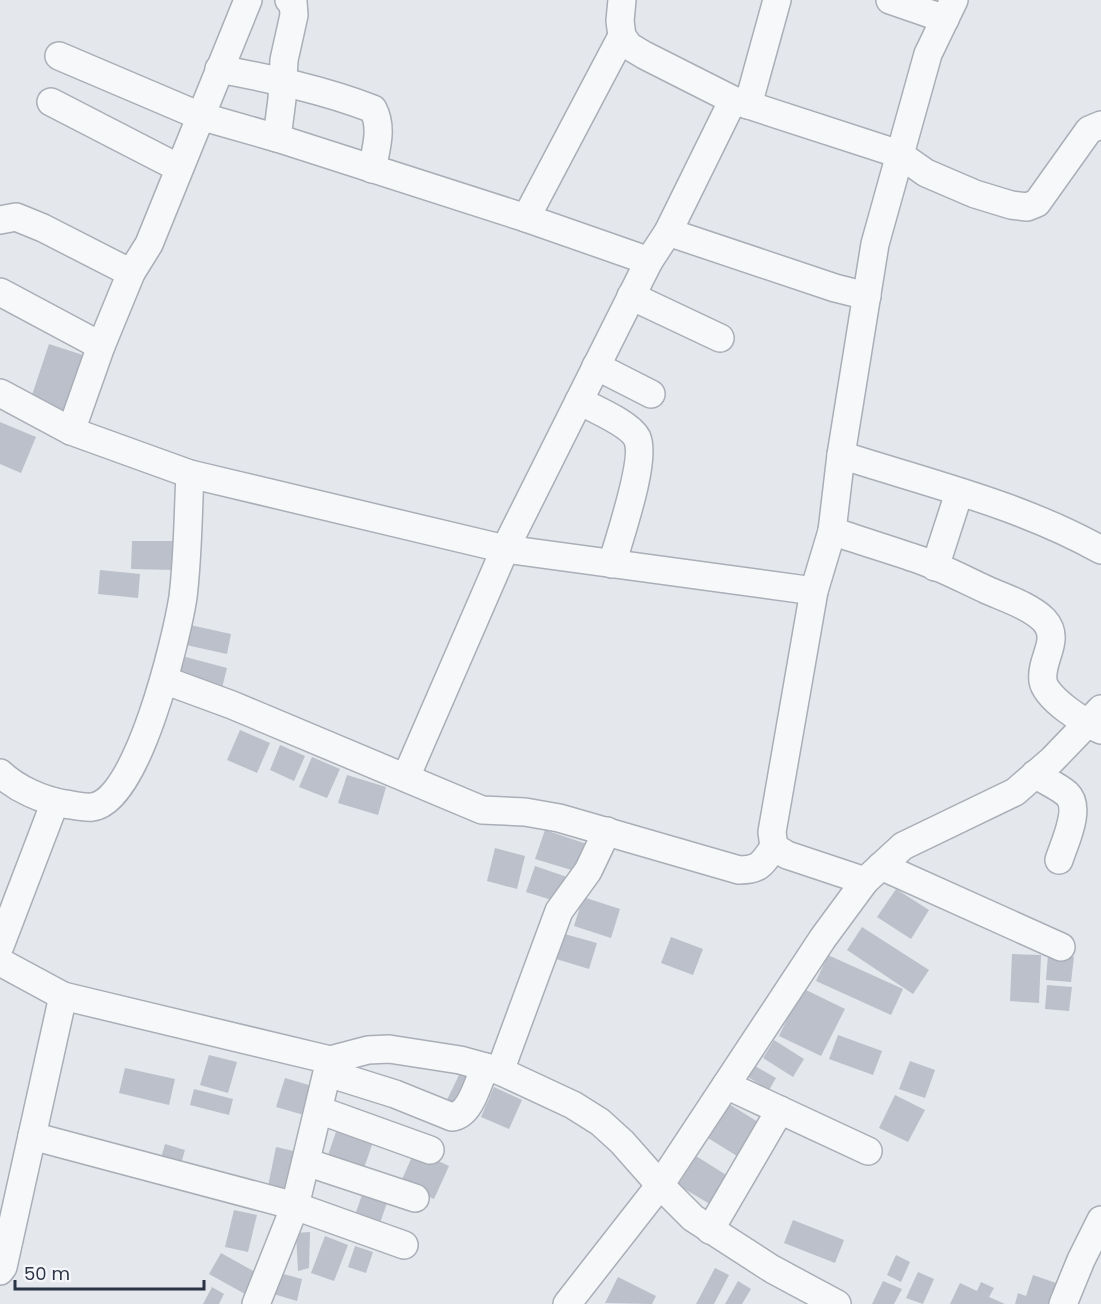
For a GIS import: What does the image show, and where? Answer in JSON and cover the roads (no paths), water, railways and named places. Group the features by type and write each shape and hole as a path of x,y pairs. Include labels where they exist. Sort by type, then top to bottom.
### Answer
{"street":[{"path":"71,431 100,346 130,273 149,244 248,0"},
{"path":"277,138 284,60 294,15 293,2 289,0"},
{"path":"622,0 620,21 622,36 630,46 644,55 741,102 899,154 926,173 975,194 1011,205 1027,207 1037,203 1089,130 1101,126"},
{"path":"405,777 505,549 596,366 649,261 668,232 741,102 777,0"},
{"path":"164,680 232,705 482,810 525,812 560,818 739,870 753,870 762,864 774,847 772,832 814,591 832,531 841,455 875,244 928,54 949,10 890,0"},
{"path":"526,218 622,36"},
{"path":"59,56 200,116 277,138 526,218 649,261"},
{"path":"219,69 283,81 354,101 373,109 377,117 378,135 372,169"},
{"path":"51,102 179,168"},
{"path":"0,220 16,217 44,228 130,273"},
{"path":"668,232 835,288 867,296"},
{"path":"0,292 100,346"},
{"path":"631,296 720,338"},
{"path":"596,366 651,394"},
{"path":"0,393 71,431 190,474 505,549 814,591"},
{"path":"579,401 629,429 637,436 640,446 638,471 612,564"},
{"path":"841,455 1045,523 1101,550"},
{"path":"0,773 21,789 55,802 93,807 105,801 119,788 132,767 164,680 183,597 190,474"},
{"path":"935,567 959,493"},
{"path":"567,1304 660,1185 823,938 873,873 903,846 1015,792 1096,721 1052,697 1043,683 1043,668 1052,642 1051,630 1043,619 1014,601 935,567 832,531"},
{"path":"1035,774 1068,795 1072,804 1073,819 1059,860"},
{"path":"0,946 55,802"},
{"path":"0,962 63,996 329,1066 452,1117 459,1116 466,1110 493,1069 559,911 588,871 607,831"},
{"path":"774,847 787,855 873,873 1061,946"},
{"path":"0,1271 3,1267 63,996"},
{"path":"329,1066 369,1050 389,1049 460,1060 493,1069 573,1105 600,1122 622,1142 693,1218 772,1269 837,1304"},
{"path":"256,1304 295,1206 329,1066"},
{"path":"726,1085 868,1151"},
{"path":"319,1110 430,1150"},
{"path":"710,1230 780,1110"},
{"path":"32,1137 295,1206 404,1245"},
{"path":"306,1162 415,1198"},
{"path":"1064,1304 1081,1260 1101,1220"}]}
